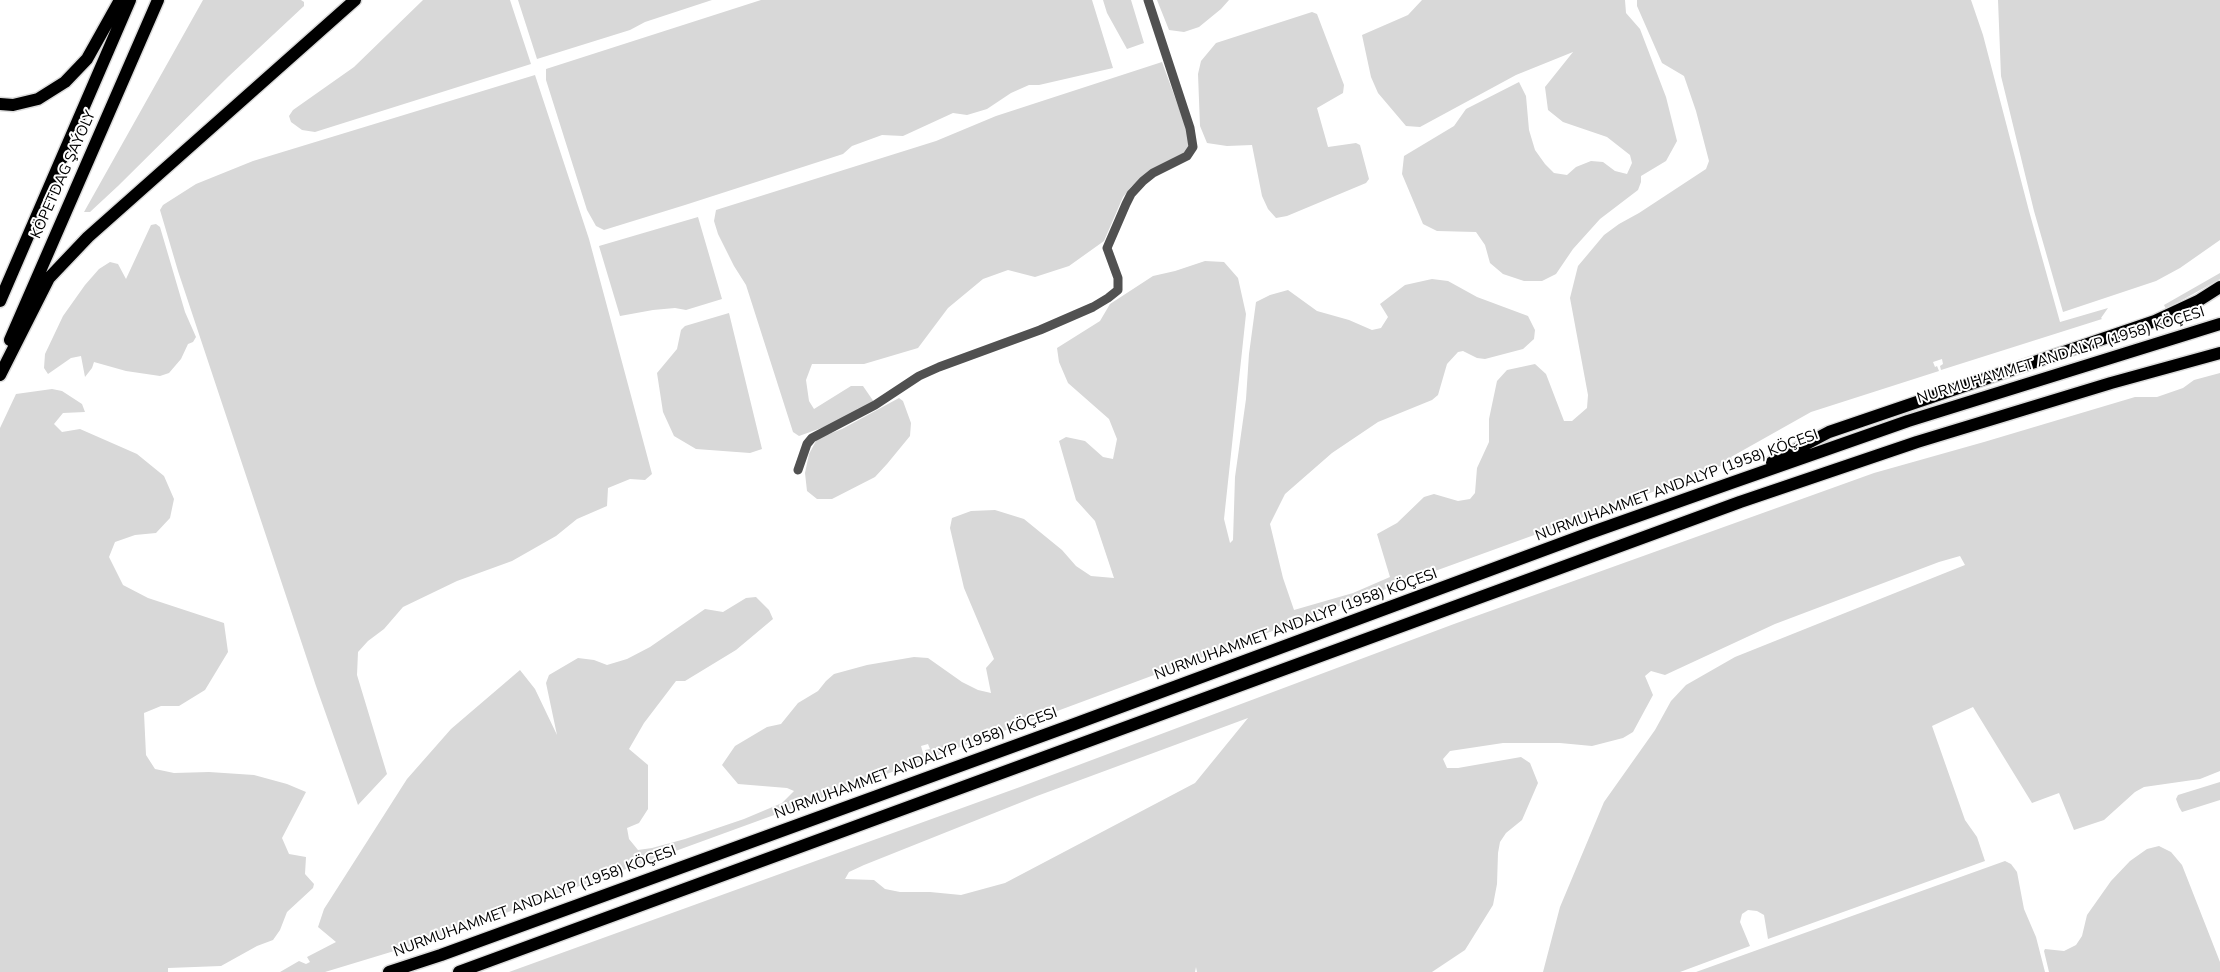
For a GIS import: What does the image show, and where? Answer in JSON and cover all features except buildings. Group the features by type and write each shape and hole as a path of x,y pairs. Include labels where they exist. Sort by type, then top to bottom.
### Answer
{"main road":[{"path":"0,104 13,105 38,99 65,82 87,59 120,0"},
{"name":"KÖPETDAG ŞAÝOLY","path":"0,301 130,0"},
{"name":"KÖPETDAG ŞAÝOLY","path":"0,363 158,0"},
{"path":"0,375 49,278 88,237 355,0"},
{"path":"1731,483 1829,432 2155,321 2198,301 2220,287"},
{"name":"NURMUHAMMET ANDALYP (1958) KÖÇESI","path":"389,972 441,955 1731,483 1908,421 2220,324"},
{"path":"459,972 1740,502 1917,442 2110,383 2220,353"}],"street":[{"path":"798,470 807,444 812,438 875,405 919,376 1040,330 1108,298 1118,290 1118,278 1108,248 1131,194 1153,173 1187,156 1193,147 1190,128 1148,0"}],"shaded area":[{"path":"203,0 301,0 304,2 304,6 229,76 118,186 90,212 84,212"},
{"path":"423,0 510,0 531,64 315,132 302,130 291,122 289,116 293,110 354,67"},
{"path":"518,0 712,0 645,22 630,30 537,59"},
{"path":"761,0 1092,0 1113,68 1039,85 1029,85 1011,93 987,109 967,115 953,113 903,136 882,135 852,146 843,154 604,230 596,226 587,210 546,80 546,69"},
{"path":"1103,0 1131,0 1144,43 1127,49 1107,13"},
{"path":"1157,0 1229,0 1199,27 1184,32 1169,30"},
{"path":"1422,0 1625,0 1626,13 1640,29 1666,97 1677,141 1666,161 1641,176 1638,190 1600,219 1573,249 1556,274 1542,281 1524,281 1503,274 1490,263 1485,245 1476,232 1437,231 1423,224 1402,174 1404,156 1454,126 1466,109 1519,82 1526,96 1529,130 1535,150 1554,173 1567,175 1576,167 1591,161 1603,162 1615,171 1627,174 1632,163 1630,155 1607,137 1563,122 1548,110 1545,87 1573,52 1516,75 1420,127 1406,126 1378,93 1371,77 1362,35 1408,15"},
{"path":"1637,0 1971,0 1983,35 2060,322 2108,308 2102,319 1941,370 1942,359 1933,362 1939,371 1811,412 1731,457 1733,461 1694,477 928,759 925,750 930,749 928,744 921,746 925,760 437,938 325,972 280,972 299,961 306,964 310,962 307,957 336,942 318,927 324,909 407,779 451,729 520,670 535,689 557,735 546,683 549,675 578,658 594,660 607,665 627,659 650,647 705,609 723,612 746,598 756,597 769,610 773,619 736,650 685,681 676,681 644,723 629,749 648,765 648,809 639,823 627,828 629,839 638,850 685,839 744,819 782,803 794,791 787,788 738,784 722,765 735,746 767,727 781,724 798,703 818,691 834,674 867,665 914,657 928,658 962,682 978,690 991,693 986,668 994,659 964,588 950,528 952,518 971,511 995,510 1024,519 1062,550 1076,566 1091,576 1114,578 1095,521 1076,500 1059,441 1066,437 1085,441 1103,457 1113,459 1117,439 1109,419 1068,383 1059,362 1057,348 1100,321 1110,304 1153,276 1205,261 1224,262 1238,278 1246,314 1224,519 1230,543 1233,540 1235,477 1246,399 1249,354 1256,302 1270,295 1288,290 1317,311 1349,320 1372,330 1381,328 1388,317 1380,304 1405,285 1432,279 1448,281 1477,297 1528,316 1535,330 1534,339 1523,349 1485,359 1477,358 1463,351 1458,352 1447,364 1438,395 1432,400 1378,422 1332,453 1285,494 1270,524 1283,578 1294,610 1353,593 1390,577 1377,534 1397,523 1424,497 1434,494 1458,501 1470,499 1475,493 1477,468 1489,442 1489,419 1497,381 1507,370 1535,364 1546,374 1564,421 1572,421 1587,408 1588,395 1570,298 1578,266 1604,235 1706,169 1709,161 1696,111 1684,76 1662,63 1637,6"},
{"path":"1998,0 2220,0 2220,240 2180,268 2156,281 2063,312 2034,211 2001,76"},
{"path":"1312,12 1317,14 1344,85 1343,93 1317,108 1328,147 1356,143 1360,145 1369,179 1366,183 1287,216 1276,218 1268,209 1262,196 1252,145 1227,146 1207,143 1200,126 1198,74 1201,61 1216,43"},
{"path":"1162,62 1188,133 1190,146 1185,154 1140,179 1131,187 1123,197 1104,241 1069,266 1035,277 1008,270 983,279 948,308 918,348 864,364 812,364 806,380 809,401 814,409 851,386 863,386 874,402 838,422 799,436 793,432 746,285 718,234 714,221 716,210 936,141 996,116"},
{"path":"535,75 589,239 652,474 645,480 630,479 608,488 607,506 577,519 556,536 512,561 457,581 403,607 384,629 368,641 358,652 357,675 387,774 358,805 316,686 178,271 160,210 163,205 196,184 253,161"},
{"path":"698,217 722,299 686,310 675,308 653,310 620,316 599,246"},
{"path":"156,224 160,227 185,312 196,337 193,342 188,344 181,359 169,373 160,376 126,371 94,362 85,377 81,356 71,358 48,374 44,368 45,354 63,316 85,285 99,269 110,262 118,264 126,279 151,225"},
{"path":"2220,273 2220,279 2166,309 2164,305"},
{"path":"729,313 762,449 750,453 696,449 674,436 663,412 657,373 677,349 681,330 685,326"},
{"path":"2220,373 2220,771 2200,779 2144,787 2135,792 2104,820 2074,830 2059,793 2032,803 1973,707 1932,726 1965,820 1977,837 1985,861 1768,939 1764,915 1757,911 1748,910 1742,914 1740,922 1750,946 1680,972 1543,972 1560,907 1604,802 1655,730 1671,701 1686,685 1735,657 1965,565 1960,556 1939,562 1775,624 1665,675 1651,671 1645,676 1653,695 1633,732 1623,738 1592,746 1560,743 1503,743 1450,751 1443,759 1447,768 1458,768 1521,757 1530,763 1538,783 1522,820 1506,833 1500,842 1497,884 1493,905 1465,950 1432,972 1197,972 1196,967 1195,972 509,972 1020,787 1454,624 1874,473 2135,397 2157,397 2183,388 2194,380","holes":["1248,718 1195,783 1005,883 961,895 900,892 885,889 874,880 845,879 849,872 864,865 1037,796"]},
{"path":"52,389 62,391 82,404 85,412 63,413 54,424 62,432 80,429 137,454 164,476 174,499 170,518 156,533 135,535 115,542 109,557 123,585 148,598 224,623 228,652 205,690 179,706 161,706 144,713 146,755 155,769 174,773 209,772 254,775 287,784 306,792 282,838 289,854 306,857 305,874 314,884 313,888 287,912 280,930 273,940 257,946 221,966 168,968 168,972 0,972 0,428 16,394"},
{"path":"899,398 903,401 911,423 910,436 875,477 832,499 817,499 807,491 805,473 809,454 816,441"},
{"path":"2220,782 2220,800 2182,812 2176,799 2178,795"},
{"path":"2159,846 2171,852 2182,865 2220,962 2220,972 2049,972 2045,949 2064,951 2076,945 2082,936 2087,915 2111,881 2130,861 2147,849"},
{"path":"2005,861 2011,864 2017,872 2024,909 2036,937 2045,972 1696,972"}]}
